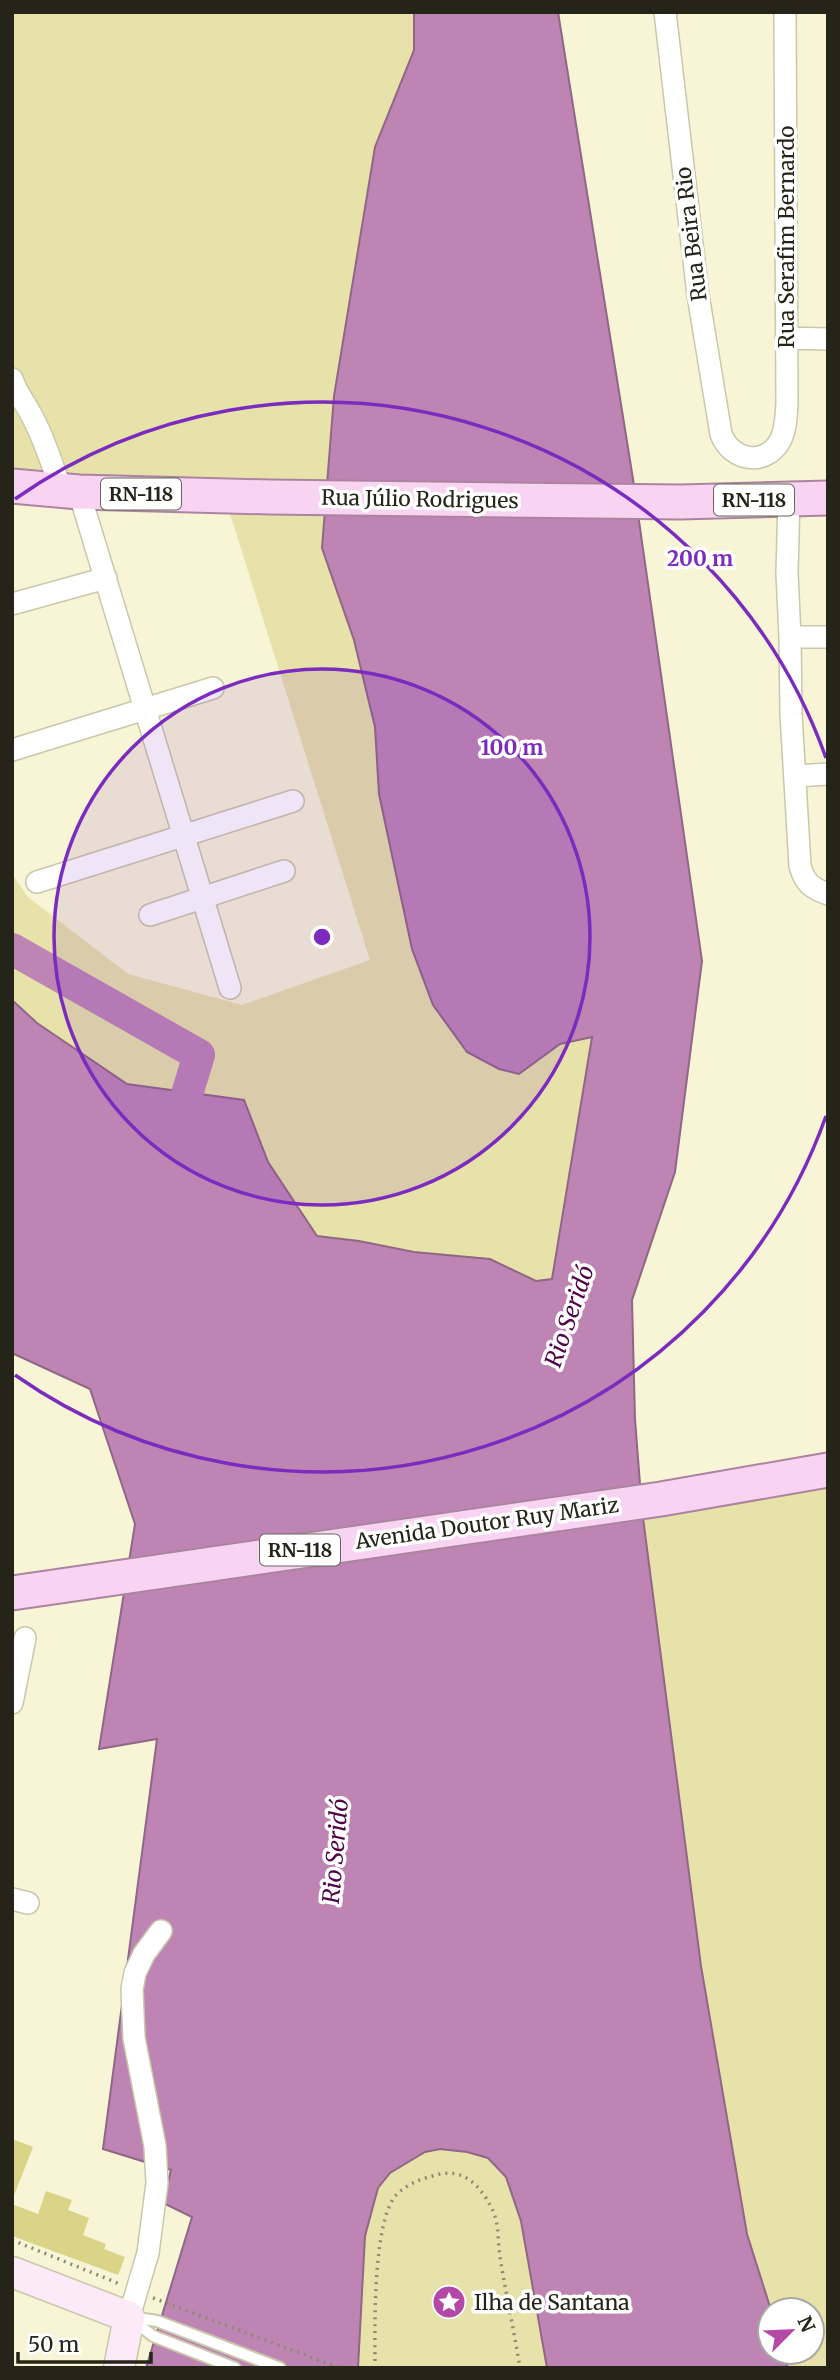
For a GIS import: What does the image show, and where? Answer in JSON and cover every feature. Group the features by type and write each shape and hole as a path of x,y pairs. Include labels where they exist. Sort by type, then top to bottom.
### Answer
{"main road":[{"name":"Rua Júlio Rodrigues","path":"12,485 70,491 270,497 680,502 828,498"},
{"name":"Avenida Doutor Ruy Mariz","path":"12,1593 660,1499 828,1470"},
{"path":"12,2272 141,2310 119,2368"}],"street":[{"name":"Rua Beira Rio","path":"665,12 698,295 721,434 731,452 741,457 752,458 766,453"},
{"name":"Rua Serafim Bernardo","path":"766,453 777,446 785,428 785,12"},
{"path":"786,338 828,339"},
{"path":"12,379 16,392 32,415 70,491 106,578 230,988"},
{"path":"789,499 787,573 790,714 800,866 805,881 814,889 828,894"},
{"path":"12,604 106,578"},
{"path":"790,637 828,637"},
{"path":"13,748 213,688"},
{"path":"796,776 828,774"},
{"path":"37,882 293,801"},
{"path":"150,915 284,871"},
{"path":"12,1703 25,1639"},
{"path":"141,2310 157,2173 155,2146 134,2038 132,1989 135,1973 144,1954 161,1931"}],"lane":[{"path":"141,2310 153,2336 235,2368"},
{"path":"141,2310 280,2368"}],"path":[{"path":"375,2368 379,2259 386,2215 396,2196 414,2181 444,2173 463,2175 474,2182 490,2204 498,2223 499,2254 520,2368"},
{"path":"12,2240 141,2310 159,2301 340,2368"}],"shaded area":[{"path":"12,12 414,12 414,50 375,147 357,265 354,640 375,727 379,794 412,949 499,1069 519,1074 560,1044 592,1037 552,1279 536,1281 490,1259 414,1252 317,1236 268,1162 244,1100 127,1084 37,1023 12,1000 12,874 28,897 128,974 242,1005 370,960 227,504 12,492"},
{"path":"828,1485 828,2368 787,2366 826,2366 826,2296 767,2296 747,2234 701,1966 642,1510"},
{"name":"Ilha de Santana","path":"440,2149 488,2158 506,2177 521,2221 547,2368 358,2368 364,2252 378,2189 396,2168 423,2154"}],"water":[{"name":"Rio Seridó","path":"414,12 558,12 633,479 702,961 675,1172 632,1300 635,1419 642,1510 701,1966 747,2234 767,2296 756,2296 756,2366 788,2368 547,2368 521,2221 506,2177 488,2158 440,2149 425,2152 390,2173 378,2188 365,2236 358,2368 146,2368 192,2217 163,2203 171,2170 103,2149 157,1739 99,1749 135,1524 90,1389 12,1353 12,1000 37,1023 127,1084 244,1100 268,1162 317,1236 414,1252 490,1259 536,1281 552,1279 592,1037 560,1044 519,1074 499,1069 467,1052 433,1005 412,949 379,794 375,727 354,640 322,548 334,396 375,147 414,50"}],"building":[{"path":"12,2139 33,2147 13,2198 12,2198"},
{"path":"46,2191 72,2200 68,2210 89,2218 83,2235 106,2244 104,2249 125,2257 118,2275 12,2236 12,2204 38,2214"}],"waterway":[{"path":"12,949 199,1055 179,1120 189,1129"}],"place":[{"name":"Ilha de Santana","path":"449,2302"}]}
